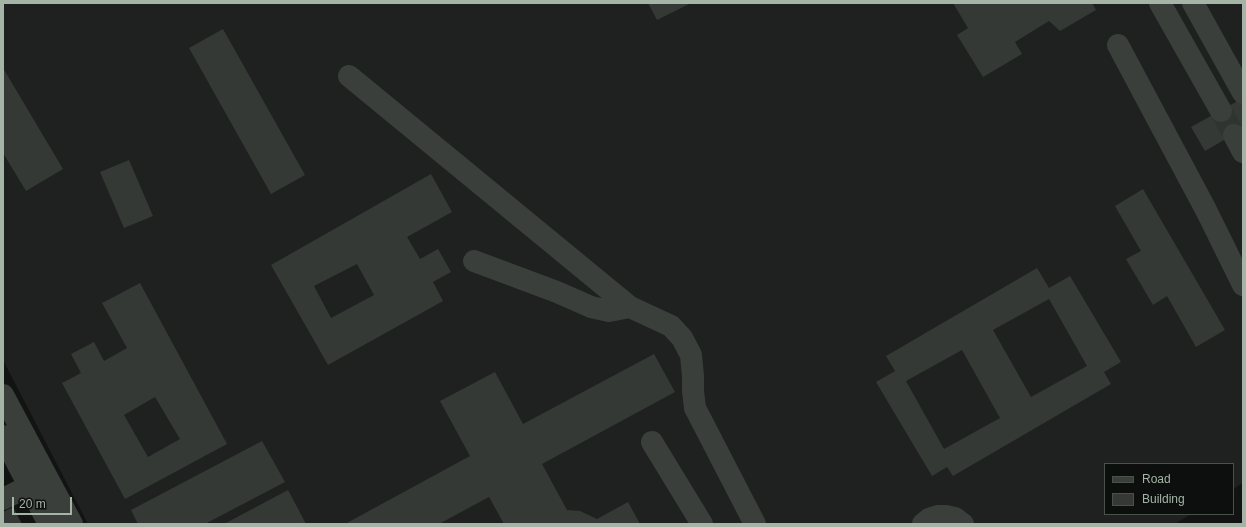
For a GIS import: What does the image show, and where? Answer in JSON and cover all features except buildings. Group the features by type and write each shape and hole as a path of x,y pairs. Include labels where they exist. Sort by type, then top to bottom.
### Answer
{"street":[{"path":"1160,3 1221,111"},
{"path":"1193,3 1243,93"},
{"path":"1118,45 1206,210 1243,284"},
{"path":"349,76 630,307 670,326 682,338 691,355 695,408 755,524"},
{"path":"474,261 557,292 591,307 609,311 630,307"},
{"path":"3,395 72,524"},
{"path":"3,436 49,524"},
{"path":"652,442 702,524"},
{"path":"3,499 29,486"},
{"path":"923,524 929,519 938,516 946,516 955,518 963,524"}],"shaded area":[{"path":"3,3 1243,3 1243,483 1234,488 1234,463 1104,463 1104,515 1189,515 1175,524 88,524 3,360"}],"tunnel":[{"path":"1221,111 1234,135"}]}
